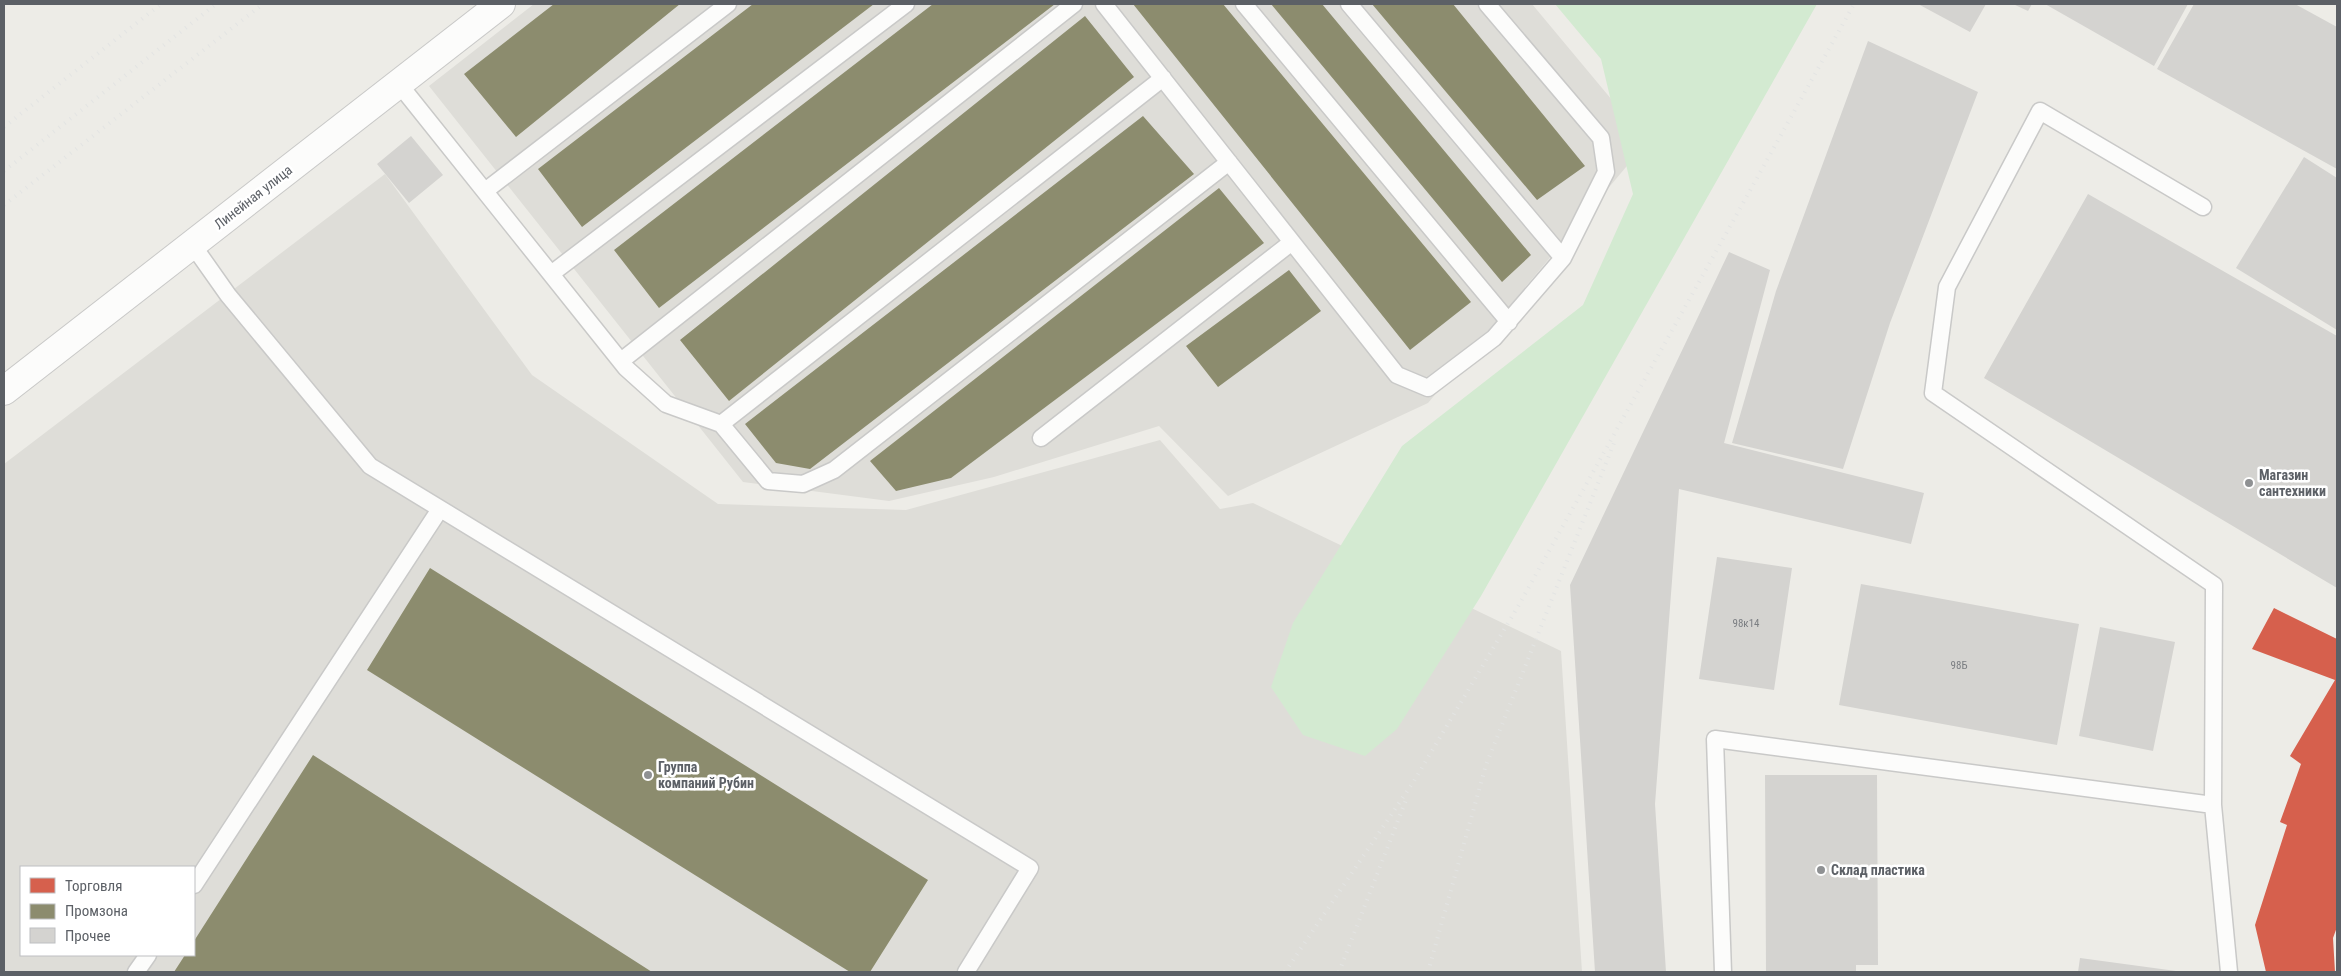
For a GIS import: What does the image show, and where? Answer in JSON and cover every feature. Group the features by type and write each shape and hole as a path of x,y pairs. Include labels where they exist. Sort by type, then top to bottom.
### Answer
{"street":[{"name":"Линейная улица","path":"4,391 501,4"}],"lane":[{"path":"485,191 728,4"},
{"path":"551,274 906,4"},
{"path":"621,362 1074,4"},
{"path":"1104,4 1397,375 1428,388 1494,338 1563,258 1606,172 1601,138 1487,4"},
{"path":"1244,4 1509,322"},
{"path":"1349,4 1563,258"},
{"path":"721,424 1163,78"},
{"path":"399,84 621,362 666,404 721,424 768,481 803,484 834,470 1229,162"},
{"path":"2203,207 2040,111 1947,287 1933,393 2214,585 2213,805 2229,972"},
{"path":"1041,438 1292,242"},
{"path":"192,244 228,295 370,466 1030,868 966,972"},
{"path":"195,883 440,509"},
{"path":"1723,972 1715,739 2213,805"},
{"path":"136,972 147,956"}],"shaded area":[{"path":"534,4 1532,4 1647,142 1428,403 1228,496 1159,426 994,477 889,501 743,482 429,86"},
{"path":"385,174 532,375 718,504 906,510 1160,440 1220,509 1253,503 1561,651 1582,972 4,972 4,464"}],"green space":[{"path":"1555,4 1817,4 1481,596 1397,729 1365,756 1303,735 1271,687 1293,623 1402,446 1583,305 1633,194 1601,59"}],"building: Торговля":[{"path":"2274,608 2337,639 2337,927 2333,938 2335,972 2266,972 2255,925 2287,825 2280,822 2301,764 2290,756 2335,680 2252,649"}],"building: Промзона":[{"path":"554,4 680,4 516,137 464,74"},
{"path":"753,4 874,4 582,227 538,169"},
{"path":"933,4 1055,4 659,308 614,250"},
{"path":"1133,4 1223,4 1471,302 1410,350"},
{"path":"1271,4 1322,4 1531,255 1502,282"},
{"path":"1372,4 1453,4 1585,166 1537,200"},
{"path":"1085,16 1134,77 729,401 680,340"},
{"path":"1143,116 1194,174 810,469 776,463 745,424"},
{"path":"1219,188 1264,243 951,478 896,491 870,461"},
{"path":"1289,270 1321,311 1218,387 1186,346"},
{"name":"Группа компаний Рубин","path":"430,568 928,880 870,972 850,972 367,670"},
{"path":"313,755 652,972 174,972 184,956 195,956 195,939"}],"building: Прочее":[{"path":"1918,4 1986,4 1970,32"},
{"path":"2013,4 2032,4 2028,11"},
{"path":"2045,4 2188,4 2154,66"},
{"path":"2194,4 2295,4 2337,27 2337,169 2157,69"},
{"path":"1868,41 1978,92 1890,323 1843,469 1732,443 1776,291"},
{"path":"411,136 443,175 409,203 377,164"},
{"path":"2304,157 2337,178 2337,330 2236,268"},
{"name":"Магазин сантехники","path":"2088,194 2337,336 2337,588 1984,378"},
{"path":"1729,252 1770,270 1724,443 1924,493 1911,544 1679,489 1655,804 1666,972 1595,972 1570,585"},
{"path":"1717,557 1792,568 1774,690 1699,679"},
{"path":"1861,584 2079,624 2057,745 1839,705"},
{"path":"2100,627 2175,642 2153,751 2079,736"},
{"name":"Склад пластика","path":"1765,775 1877,775 1878,965 1856,965 1856,972 1766,972"},
{"path":"2080,958 2176,971 2176,972 2078,972"}],"railway":[{"path":"4,127 161,4"},
{"path":"4,171 216,4"},
{"path":"4,205 263,4"},
{"path":"1285,972 1414,781 1520,603 1854,4"},
{"path":"1428,972 1486,765 1614,443"},
{"path":"1339,972 1406,800"}],"place":[{"name":"Магазин сантехники","path":"2249,483"},
{"name":"Группа компаний Рубин","path":"648,775"},
{"name":"Склад пластика","path":"1821,870"}]}
